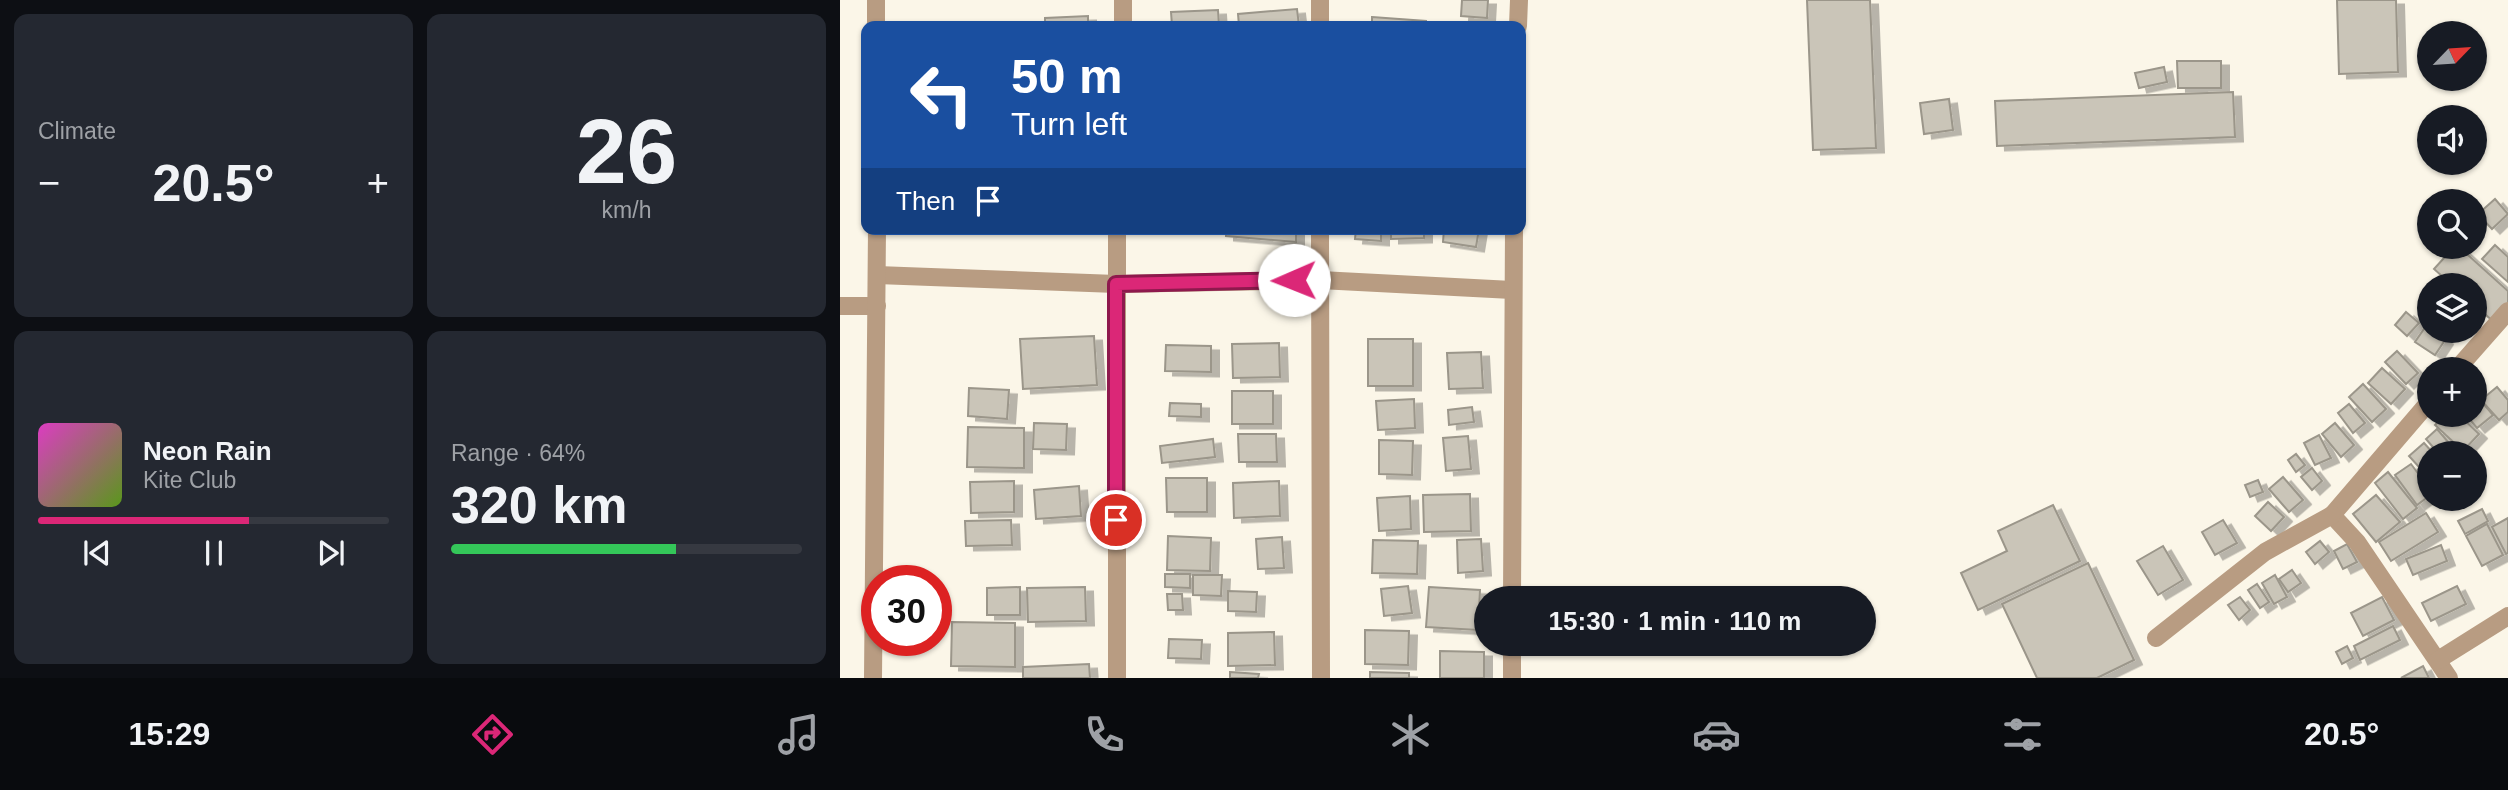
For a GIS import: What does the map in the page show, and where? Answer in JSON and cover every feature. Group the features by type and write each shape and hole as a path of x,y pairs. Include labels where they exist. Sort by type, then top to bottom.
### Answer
{"street":[{"path":"876,0 876,21"},
{"path":"1123,0 1123,21"},
{"path":"1320,0 1320,21"},
{"path":"1518,21 1519,0"},
{"path":"873,678 877,235"},
{"path":"1117,235 1117,678"},
{"path":"1320,235 1321,678"},
{"path":"1512,586 1514,235"},
{"path":"877,275 1116,284 1320,280 1513,290"},
{"path":"840,306 877,306"},
{"path":"2468,357 2508,311"},
{"path":"2156,638 2265,552 2332,515 2417,416"},
{"path":"2332,515 2357,542 2449,678"},
{"path":"2438,660 2508,616"},
{"path":"1512,656 1512,678"}],"building":[{"path":"1462,0 1488,0 1487,18 1461,16"},
{"path":"1807,0 1870,0 1876,148 1813,150"},
{"path":"2337,0 2396,0 2398,72 2339,74"},
{"path":"1297,9 1298,21 1239,21 1238,14"},
{"path":"1218,10 1219,21 1172,21 1171,12"},
{"path":"1088,16 1088,21 1045,21 1045,18"},
{"path":"1372,17 1426,21 1372,21"},
{"path":"2177,61 2221,61 2221,88 2178,88"},
{"path":"2164,67 2167,82 2139,88 2135,73"},
{"path":"2233,92 2235,137 1997,146 1995,101"},
{"path":"1949,99 1953,130 1924,134 1920,103"},
{"path":"2495,199 2508,214 2492,229 2487,224 2487,206"},
{"path":"1296,235 1296,242 1226,236"},
{"path":"1355,235 1381,235 1381,241 1355,239"},
{"path":"1391,235 1424,235 1424,238 1391,239"},
{"path":"1444,235 1478,235 1476,247 1443,242"},
{"path":"2495,245 2508,257 2508,282 2482,259 2487,259 2487,254"},
{"path":"2443,259 2472,259 2508,291 2508,304 2493,321 2487,316 2487,273 2438,273 2434,269"},
{"path":"2406,312 2417,321 2417,325 2407,336 2395,325"},
{"path":"1094,336 1097,385 1023,389 1020,339"},
{"path":"1368,339 1413,339 1413,386 1368,386"},
{"path":"2417,339 2417,343 2443,343 2435,355 2415,342"},
{"path":"1279,343 1280,377 1233,378 1232,344"},
{"path":"1166,345 1211,346 1211,372 1165,371"},
{"path":"2397,351 2417,374 2406,384 2385,362"},
{"path":"1481,352 1483,388 1449,389 1447,353"},
{"path":"2382,368 2405,389 2391,404 2368,383"},
{"path":"2363,384 2386,409 2372,422 2349,397"},
{"path":"2497,387 2508,400 2508,412 2499,420 2487,407 2487,395"},
{"path":"969,388 1009,390 1007,419 968,416"},
{"path":"1232,391 1273,391 1273,424 1232,424"},
{"path":"1414,399 1415,428 1378,430 1376,401"},
{"path":"1170,403 1201,404 1201,417 1169,416"},
{"path":"2349,404 2365,423 2353,433 2338,413"},
{"path":"1472,407 1474,422 1449,425 1448,410"},
{"path":"2487,408 2493,415 2487,420"},
{"path":"1034,423 1067,424 1066,450 1033,449"},
{"path":"2335,423 2354,445 2341,457 2322,434"},
{"path":"968,427 1024,428 1024,468 967,467"},
{"path":"2437,427 2472,427 2479,434 2472,441 2452,441"},
{"path":"2437,429 2447,441 2428,441 2426,439"},
{"path":"1238,434 1276,434 1277,462 1239,462"},
{"path":"2319,435 2331,458 2315,465 2304,443"},
{"path":"1468,436 1471,469 1446,471 1443,438"},
{"path":"1213,439 1215,457 1162,463 1160,446"},
{"path":"1379,440 1413,441 1412,475 1379,474"},
{"path":"2417,449 2417,465 2409,456"},
{"path":"2296,454 2305,465 2296,472 2288,460"},
{"path":"2411,464 2417,472 2417,505 2395,475"},
{"path":"2312,468 2322,481 2312,490 2301,477"},
{"path":"2388,472 2417,508 2403,519 2375,483"},
{"path":"2283,477 2303,500 2289,512 2269,489"},
{"path":"1166,478 1207,478 1207,512 1167,512"},
{"path":"2258,480 2263,492 2250,497 2245,485"},
{"path":"1014,481 1014,512 971,513 970,482"},
{"path":"1279,481 1280,516 1234,518 1233,483"},
{"path":"1079,486 1081,516 1036,519 1034,490"},
{"path":"1470,494 1471,531 1424,532 1423,495"},
{"path":"2376,495 2400,522 2376,542 2353,514"},
{"path":"1410,496 1411,529 1379,531 1377,498"},
{"path":"2268,502 2284,517 2271,531 2255,516"},
{"path":"2053,505 2080,561 1978,610 1961,573 2007,551 1998,531"},
{"path":"2483,511 2488,521 2465,534 2458,521"},
{"path":"2426,513 2438,532 2391,561 2379,542"},
{"path":"2508,518 2508,553 2506,554 2492,527"},
{"path":"1011,520 1012,545 966,546 965,521"},
{"path":"2223,520 2237,543 2215,555 2202,532"},
{"path":"2487,524 2503,555 2482,566 2466,536"},
{"path":"1168,536 1211,538 1210,571 1167,570"},
{"path":"1282,537 1284,568 1258,569 1256,539"},
{"path":"1481,539 1483,571 1458,573 1457,540"},
{"path":"1373,540 1418,541 1417,574 1372,573"},
{"path":"2320,541 2329,552 2315,564 2306,552"},
{"path":"2347,544 2357,562 2343,569 2334,551"},
{"path":"2441,545 2447,561 2413,575 2406,559"},
{"path":"2163,546 2183,580 2158,595 2137,561"},
{"path":"2088,563 2134,660 2097,678 2037,678 2002,604"},
{"path":"2292,570 2301,583 2288,592 2279,579"},
{"path":"1165,574 1190,574 1190,588 1165,587"},
{"path":"1193,575 1222,575 1221,596 1193,595"},
{"path":"2275,575 2287,597 2274,604 2262,583"},
{"path":"2257,584 2269,602 2260,608 2248,590"},
{"path":"1408,586 1412,613 1384,616 1381,589"},
{"path":"2457,586 2466,604 2431,621 2422,603"},
{"path":"1020,587 1020,615 987,615 987,588"},
{"path":"1085,587 1086,621 1028,622 1027,588"},
{"path":"1429,587 1474,590 1474,630 1426,627"},
{"path":"1228,591 1257,592 1256,612 1228,611"},
{"path":"1167,594 1182,594 1183,610 1168,610"},
{"path":"2240,597 2250,610 2239,620 2228,605"},
{"path":"2382,597 2394,620 2363,636 2351,613"},
{"path":"952,622 1015,623 1015,667 951,666"},
{"path":"2393,626 2400,640 2360,660 2354,646"},
{"path":"1365,630 1409,631 1408,665 1365,664"},
{"path":"1274,632 1275,665 1228,666 1228,633"},
{"path":"1169,639 1202,640 1201,659 1168,658"},
{"path":"2347,646 2353,658 2342,664 2336,652"},
{"path":"1440,651 1474,652 1474,656 1484,656 1484,678 1440,678"},
{"path":"1089,664 1090,678 1023,678 1023,667"},
{"path":"2423,666 2429,678 2401,678"},
{"path":"1230,672 1259,674 1258,678 1230,678"},
{"path":"1370,672 1409,673 1409,678 1370,678"}],"route":[{"path":"1116,520 1116,284 1294,280"}]}
